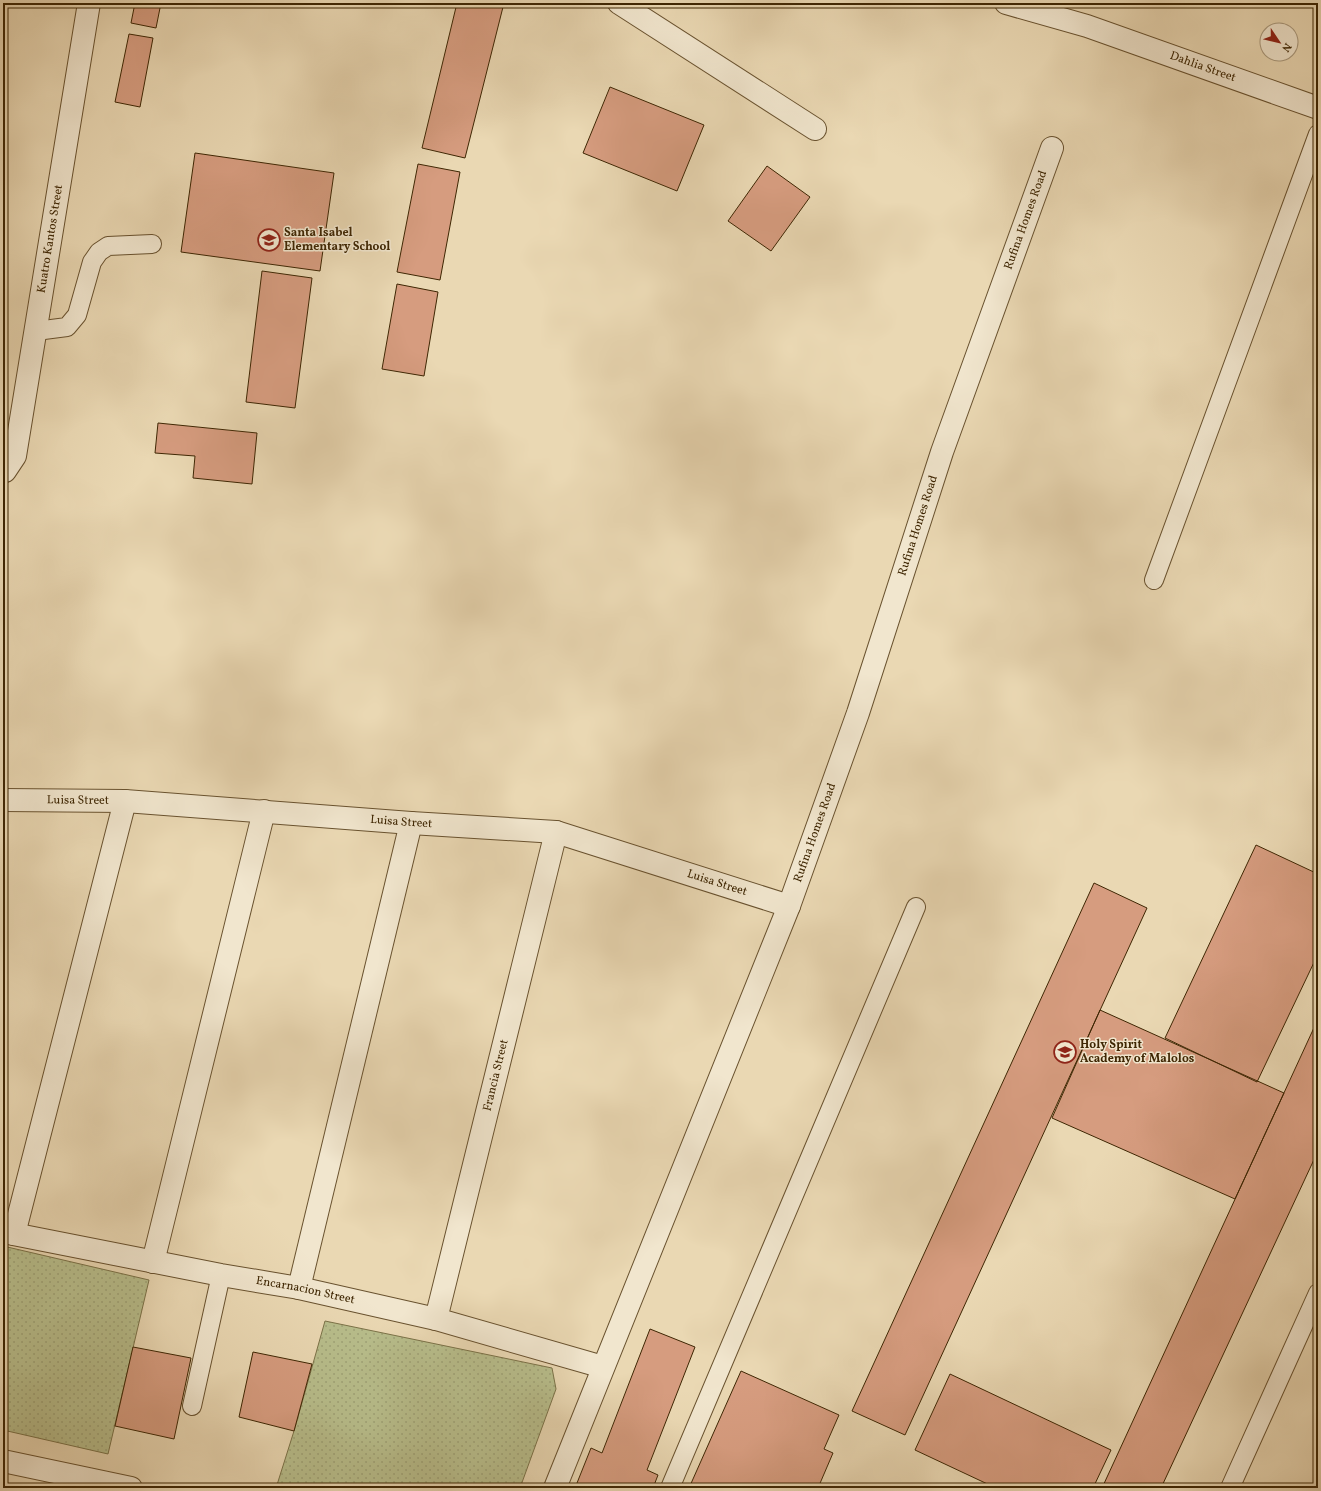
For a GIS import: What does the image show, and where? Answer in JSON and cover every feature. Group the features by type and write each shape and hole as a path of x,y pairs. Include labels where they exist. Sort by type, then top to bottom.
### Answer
{"street":[{"name":"Kuatro Kantos Street","path":"3,471 5,471 15,456 89,3"},
{"path":"619,3 815,129"},
{"name":"Dahlia Street","path":"1006,3 1088,26 1318,108"},
{"name":"Rufina Homes Road","path":"555,1488 789,906 858,713 942,452 1052,148"},
{"name":"Luisa Street","path":"3,800 125,801 411,823 556,832 789,906"},
{"path":"8,1233 125,801"},
{"path":"153,1262 264,811"},
{"path":"299,1288 411,823"},
{"name":"Francia Street","path":"436,1319 556,832"},
{"name":"Encarnacion Street","path":"8,1233 221,1276 299,1288 436,1319 603,1367"},
{"path":"3,1461 130,1488"}],"lane":[{"path":"1154,580 1318,134"},
{"path":"36,331 67,328 77,315 92,262 99,252 108,246 152,244"},
{"path":"670,1488 916,907"},
{"path":"192,1406 221,1276"},
{"path":"1230,1488 1318,1293"}],"green space":[{"path":"3,1246 149,1280 108,1454 3,1430"},
{"path":"325,1321 552,1368 556,1389 520,1488 276,1488 294,1431"}],"building":[{"path":"135,3 161,3 156,28 131,23"},
{"path":"457,3 504,3 465,158 422,148"},
{"path":"129,34 153,38 140,107 115,102"},
{"path":"610,87 704,125 677,191 583,153"},
{"path":"195,153 334,173 320,271 181,252"},
{"path":"418,164 460,172 440,280 397,272"},
{"path":"767,166 810,197 771,251 728,221"},
{"path":"262,271 312,278 295,408 246,402"},
{"path":"397,284 438,292 424,376 382,369"},
{"path":"158,423 257,433 252,484 193,478 195,456 155,453"},
{"path":"1256,845 1318,874 1318,954 1257,1082 1165,1038"},
{"path":"1094,883 1147,908 905,1435 852,1411"},
{"path":"1100,1010 1284,1093 1235,1199 1052,1118"},
{"path":"1318,1019 1318,1151 1161,1488 1102,1488"},
{"path":"650,1329 695,1347 647,1470 658,1475 653,1488 575,1488 591,1448 602,1453"},
{"path":"133,1347 191,1358 174,1439 115,1426"},
{"path":"253,1352 312,1364 294,1431 239,1417"},
{"path":"741,1371 839,1415 824,1449 833,1453 818,1488 689,1488"},
{"path":"950,1374 1111,1450 1093,1488 996,1488 915,1450"}],"place":[{"name":"Santa Isabel Elementary School","path":"269,240"},
{"name":"Holy Spirit Academy of Malolos","path":"1065,1052"}]}
